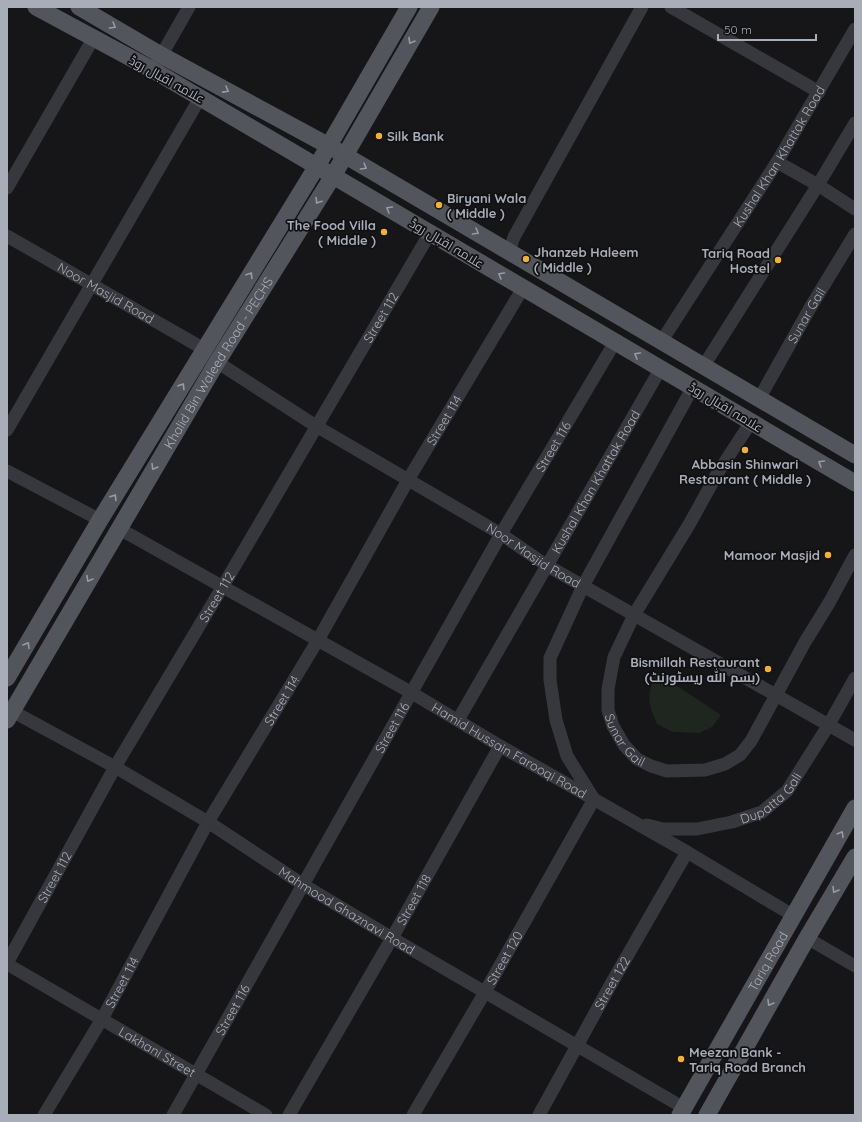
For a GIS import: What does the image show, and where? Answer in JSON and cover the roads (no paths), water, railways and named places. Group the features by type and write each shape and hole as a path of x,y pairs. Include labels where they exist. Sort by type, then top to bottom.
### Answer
{"main road":[{"name":"علامہ اقبال روڈ","path":"36,7 153,70 855,483"},
{"name":"علامہ اقبال روڈ","path":"79,7 161,55 329,146 855,455"},
{"name":"Khalid Bin Waleed Road - PECHS","path":"7,678 100,520 329,146 409,7"},
{"name":"Khalid Bin Waleed Road - PECHS","path":"9,716 216,362 333,176 431,7"},
{"name":"Tariq Road","path":"682,1111 855,808"},
{"name":"Tariq Road","path":"707,1115 855,856"}],"street":[{"path":"153,70 189,7"},
{"path":"509,252 514,237 642,7"},
{"path":"671,7 819,92"},
{"name":"Kushal Khan Khattak Road","path":"662,342 777,162 855,29"},
{"path":"7,188 93,39"},
{"path":"7,430 200,98"},
{"path":"703,367 818,185 855,123"},
{"path":"777,162 818,185 855,209"},
{"name":"Street 112","path":"7,963 115,767 430,233"},
{"name":"Sunar Gail","path":"759,399 807,314 855,234"},
{"name":"Noor Masjid Road","path":"7,236 204,350"},
{"name":"Street 114","path":"44,1115 102,1019 208,822 318,640 408,480 523,288"},
{"name":"Street 116","path":"173,1115 302,884 412,693 501,534 614,342"},
{"name":"Noor Masjid Road","path":"216,362 316,426 501,534 546,565 855,740"},
{"name":"Kushal Khan Khattak Road","path":"458,720 546,565 661,368"},
{"path":"594,799 567,756 556,720 550,680 550,658 583,586 693,388"},
{"name":"Sunar Gail","path":"751,422 717,474 690,523 634,615 614,657 608,689 608,710 613,726 624,745 637,759 651,766 667,771 706,770 725,764 740,755 751,741 775,694 829,603 855,555"},
{"path":"7,471 100,520"},
{"name":"Hamid Hussain Farooqi Road","path":"118,528 412,693 500,746 687,852 794,916"},
{"name":"Dupatta Gali","path":"631,820 663,829 697,828 732,822 762,812 787,791 828,726 855,678"},
{"name":"Mahmood Ghaznavi Road","path":"9,716 115,767 208,822 302,884 392,938 578,1045 682,1111"},
{"name":"Street 118","path":"288,1115 392,938 500,746"},
{"name":"Street 120","path":"413,1115 485,992 594,799"},
{"name":"Street 122","path":"539,1115 611,984 687,852"},
{"path":"807,938 855,966"},
{"name":"Lakhani Street","path":"7,963 266,1115"}],"place":[{"name":"Silk Bank","path":"379,136"},
{"name":"Biryani Wala ( Middle )","path":"439,205"},
{"name":"The Food Villa ( Middle )","path":"384,232"},
{"name":"Jhanzeb Haleem ( Middle )","path":"526,259"},
{"name":"Tariq Road Hostel","path":"778,260"},
{"name":"Abbasin Shinwari Restaurant ( Middle )","path":"745,450"},
{"name":"Mamoor Masjid","path":"828,555"},
{"name":"Bismillah Restaurant (بسم الله ریسٹورنٹ)","path":"768,669"},
{"name":"Meezan Bank - Tariq Road Branch","path":"681,1059"}]}
